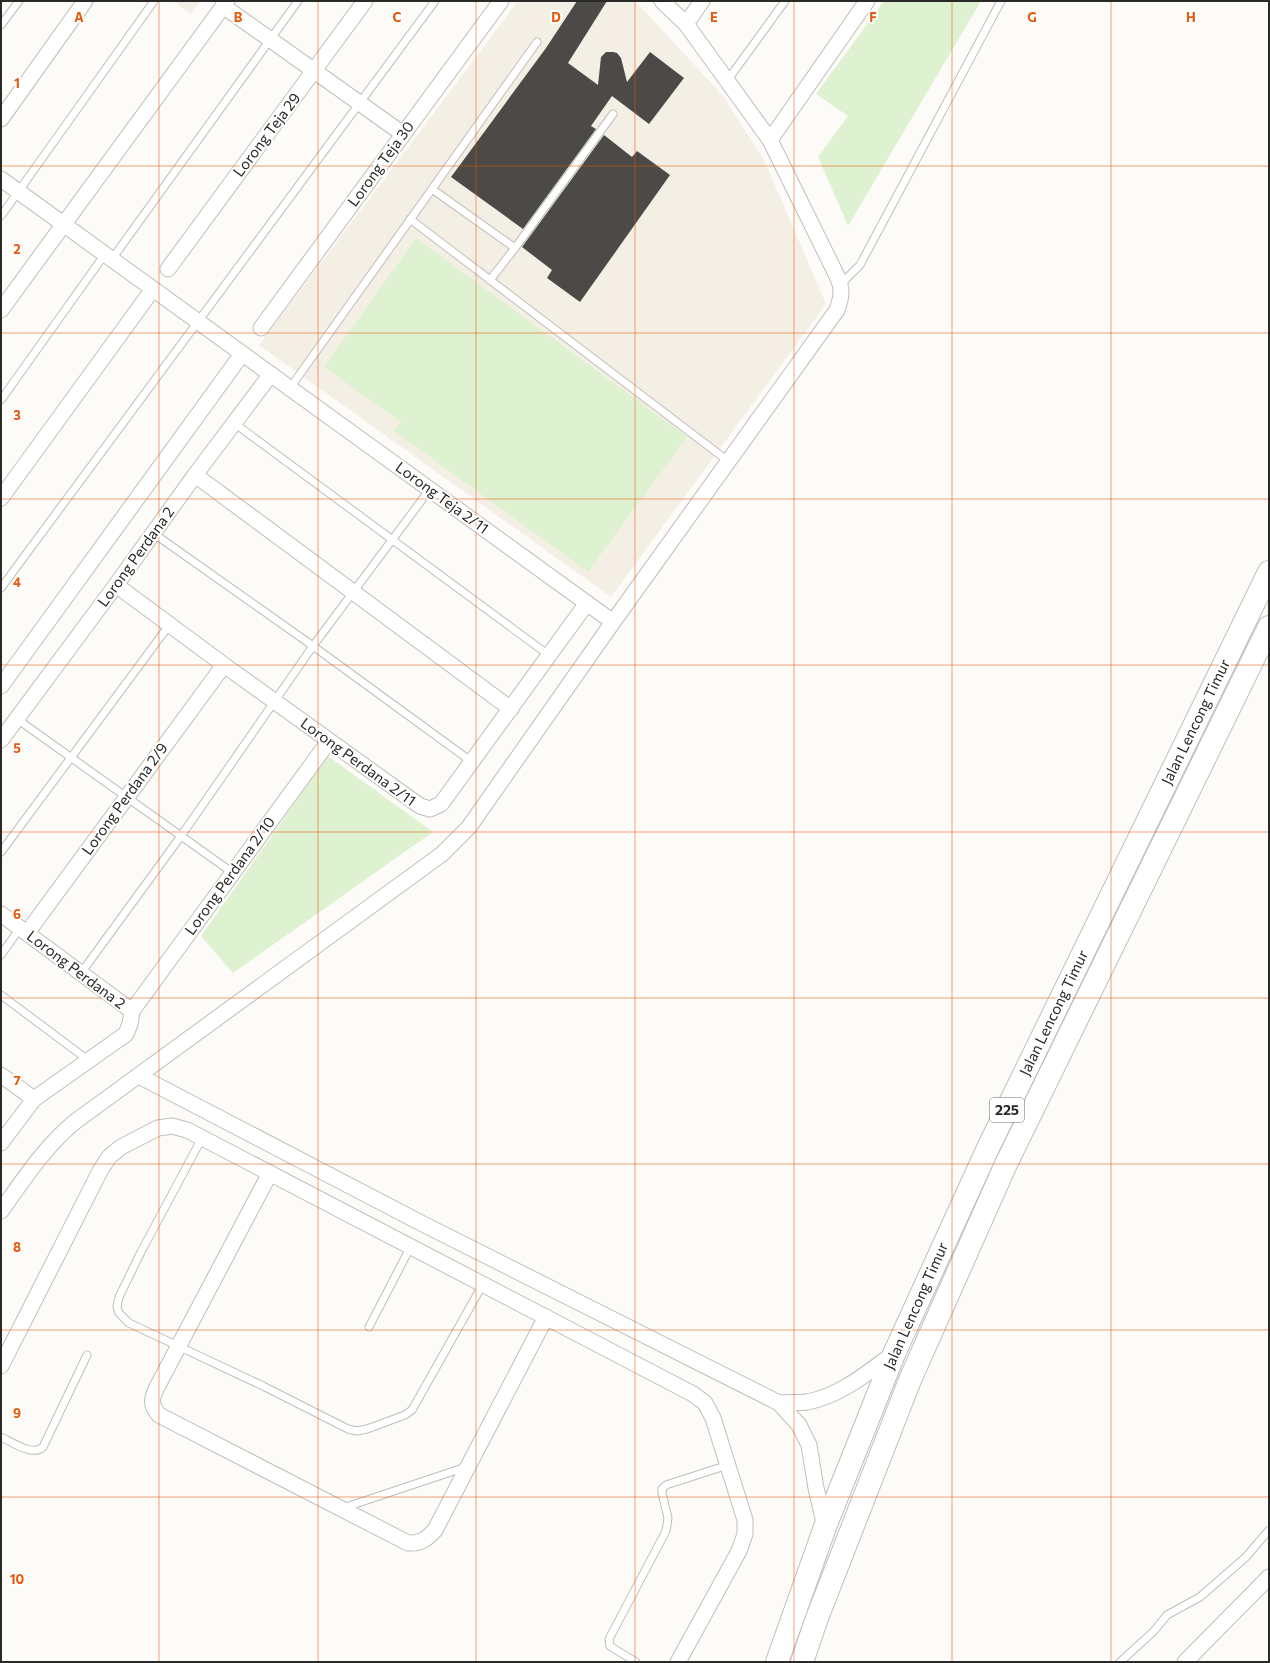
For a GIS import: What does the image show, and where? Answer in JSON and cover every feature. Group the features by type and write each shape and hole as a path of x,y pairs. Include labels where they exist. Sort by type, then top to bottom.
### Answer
{"highway":[{"name":"Jalan Lencong Timur","path":"777,1662 825,1527 894,1354 992,1141 1269,572"},
{"name":"Jalan Lencong Timur","path":"802,1662 817,1618 910,1380 1006,1164 1269,627"}],"street":[{"path":"1,119 85,1"},
{"name":"Lorong Teja 29","path":"168,269 365,1"},
{"name":"Lorong Teja 30","path":"261,328 500,1"},
{"path":"1,1211 46,1150 60,1134 442,854 469,827 613,622 837,310 840,301 841,284 770,140 686,24 662,1"},
{"path":"686,24 702,1"},
{"path":"770,140 868,1"},
{"path":"1,310 225,3 270,40 403,134"},
{"name":"Lorong Teja 2/11","path":"1,179 613,622"},
{"path":"1,498 153,289"},
{"path":"1,686 242,354"},
{"name":"Lorong Perdana 2","path":"1,740 116,585 233,423 271,374"},
{"path":"194,476 511,709"},
{"name":"Lorong Perdana 2/11","path":"116,585 224,665 420,806 430,809 441,804 550,656 587,603"},
{"name":"Lorong Perdana 2/9","path":"24,930 126,797 224,665"},
{"name":"Lorong Perdana 2/10","path":"132,1011 329,741"},
{"name":"Lorong Perdana 2","path":"1,914 132,1011"},
{"path":"1,1143 34,1099 126,1034 130,1024 132,1011"},
{"path":"1,1075 34,1099"},
{"path":"139,1076 423,1224 780,1403 799,1425 809,1445 816,1488 825,1527"},
{"path":"1,1366 100,1171 109,1157 121,1147 158,1128 172,1126 187,1130 693,1394 705,1404 713,1418 745,1520 745,1534 739,1551 678,1662"},
{"path":"270,1173 153,1396 152,1402 154,1410 159,1415 408,1543 415,1544 429,1537 435,1530 546,1317"},
{"path":"411,1246 423,1224"},
{"path":"780,1403 808,1402 838,1392 859,1380 894,1354"},
{"path":"1185,1662 1269,1577"}],"lane":[{"path":"1,25 19,1"},
{"path":"1,216 154,1"},
{"path":"1,400 109,257 298,1"},
{"path":"1,588 435,1"},
{"path":"727,81 785,1"},
{"path":"841,284 860,265 1001,1"},
{"path":"290,388 537,42"},
{"path":"490,280 613,114"},
{"path":"432,190 515,248"},
{"path":"410,219 728,461"},
{"path":"233,423 392,538 550,656"},
{"path":"81,973 181,836 313,646 430,489"},
{"path":"153,533 313,646 472,762"},
{"path":"1,852 170,624"},
{"path":"17,719 233,872"},
{"path":"1,955 24,930"},
{"path":"1,995 88,1060"},
{"path":"202,1138 119,1297 119,1313 129,1323 263,1386 338,1425 357,1431 367,1429 405,1415 412,1410 483,1284"},
{"path":"369,1327 411,1246"},
{"path":"1,1437 35,1452 39,1450 42,1447 87,1355"},
{"path":"636,1662 613,1648 609,1640 666,1531 668,1522 662,1489 666,1485 728,1465"},
{"path":"341,1508 469,1466"},
{"path":"1120,1662 1154,1631 1167,1615 1200,1597 1241,1562 1269,1530"}],"shaded area":[{"path":"173,1 200,1 191,14"},
{"path":"518,1 633,1 641,7 724,97 765,162 826,304 611,597 259,345"}],"green space":[{"path":"884,1 981,1 848,226 818,157 848,116 816,94"},
{"path":"416,238 687,437 588,572 393,430 402,423 324,367"},
{"path":"328,756 433,832 233,973 201,936"}],"building":[{"path":"577,1 607,1 568,63 598,85 601,57 606,52 617,53 621,58 627,82 650,52 684,78 649,124 612,96 591,126 596,129 523,229 451,177 546,48"},
{"path":"604,135 632,157 637,151 670,175 580,302 547,278 552,270 522,247"}]}
